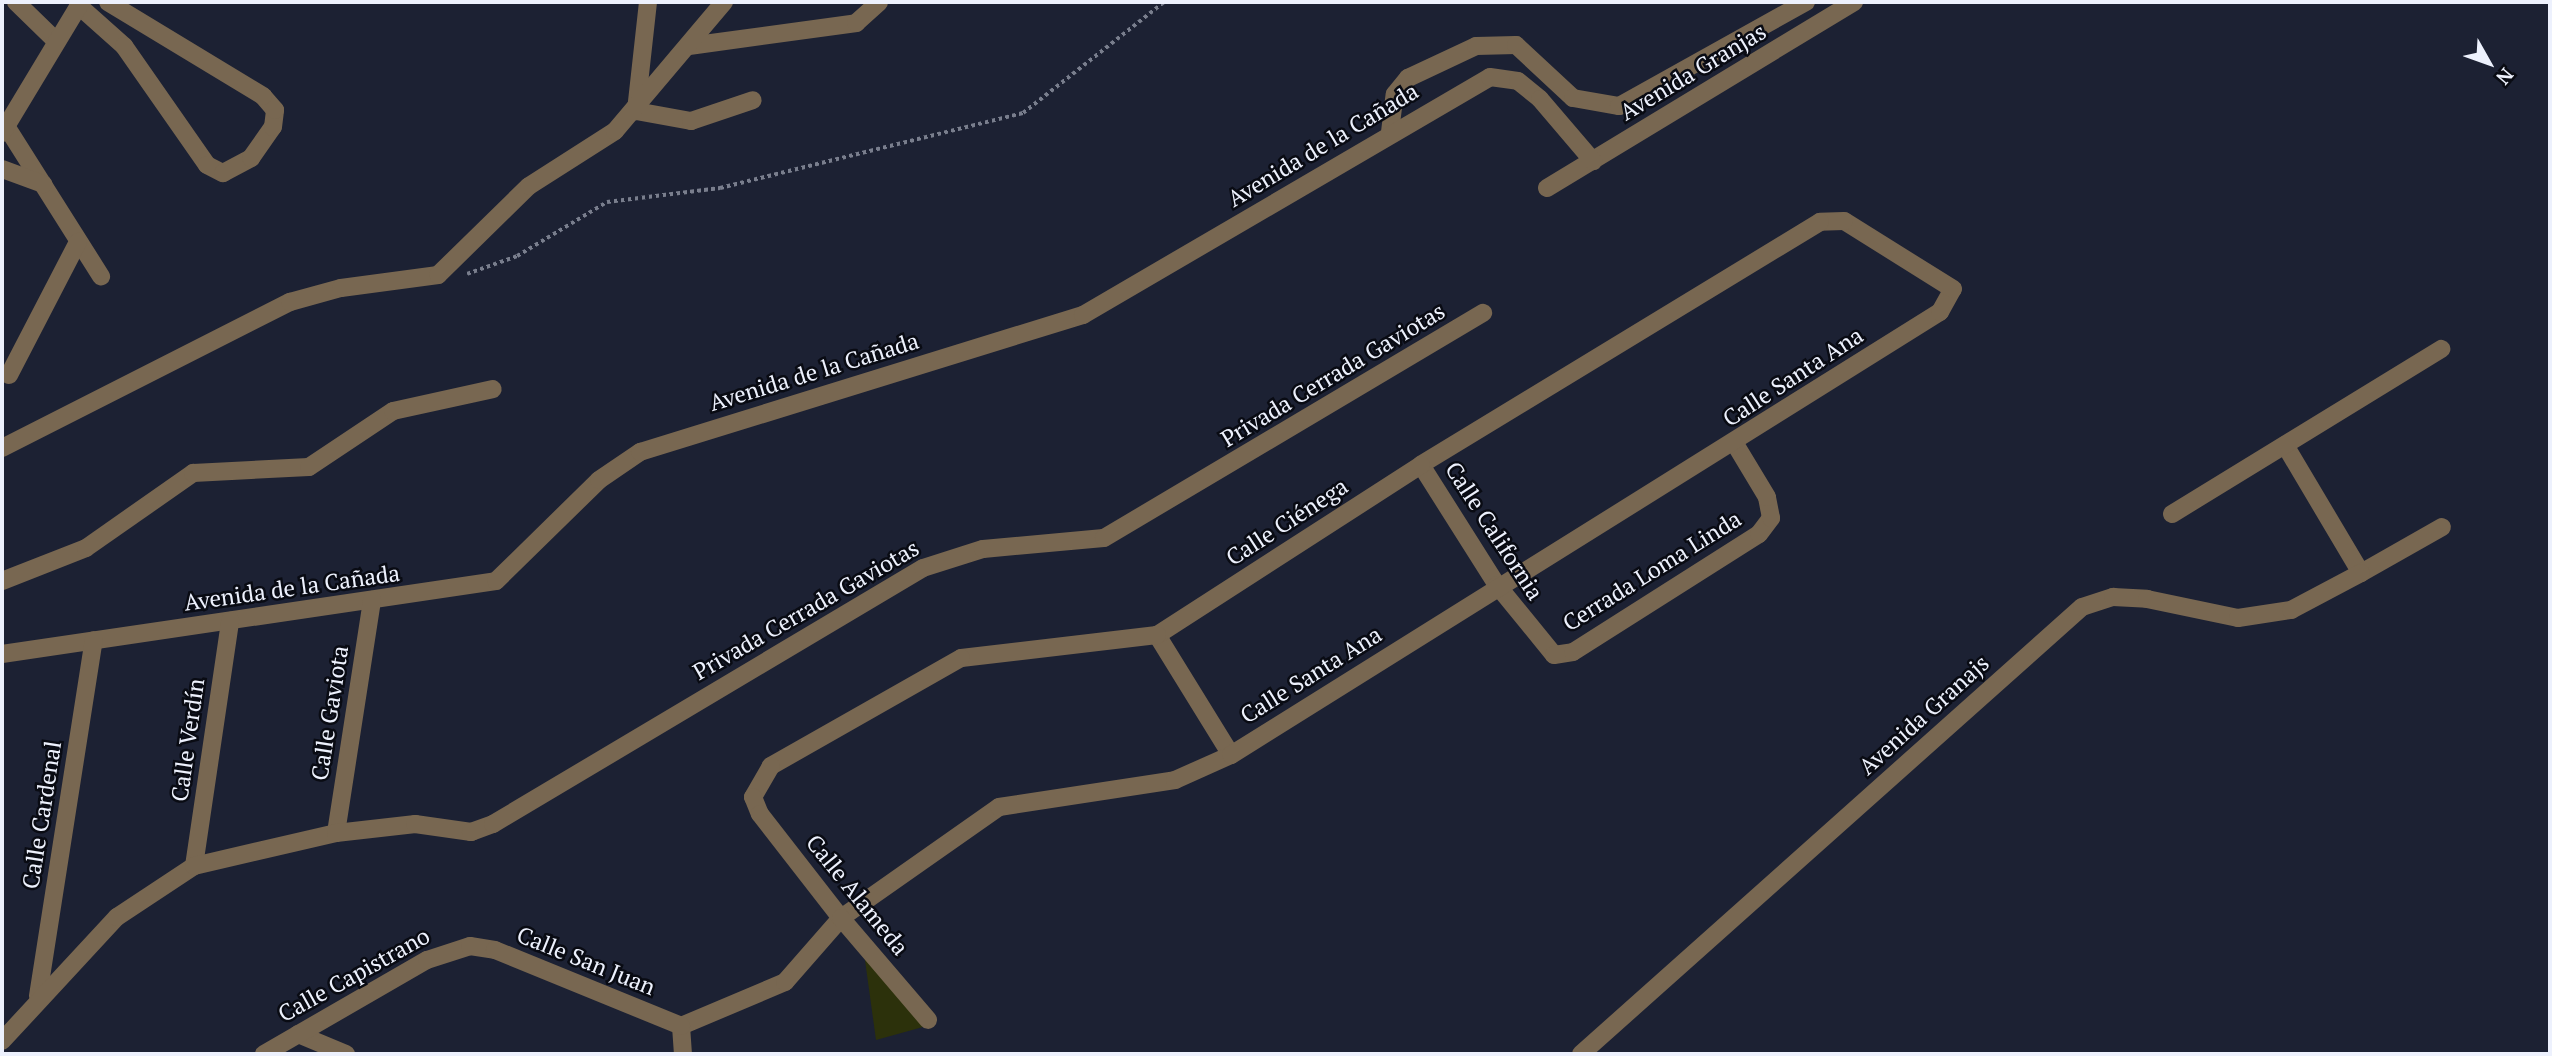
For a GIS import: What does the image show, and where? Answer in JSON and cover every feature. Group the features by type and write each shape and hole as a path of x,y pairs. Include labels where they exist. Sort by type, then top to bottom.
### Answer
{"street":[{"path":"16,2 54,40"},
{"path":"102,276 4,129 54,40 79,3 124,46 207,165 223,173 251,158 274,127 275,110 263,96 108,2"},
{"path":"636,111 648,2"},
{"path":"2,448 290,302 341,288 438,275 508,204 636,111 724,2"},
{"path":"689,46 856,23 879,2"},
{"name":"Avenida Granjas","path":"1390,132 1395,94 1408,78 1476,46 1516,45 1555,84 1594,106 1619,106 1806,2"},
{"name":"Avenida Granjas","path":"1547,188 1854,2"},
{"name":"Avenida de la Cañada","path":"2,654 496,581 599,480 640,452 1083,315 1390,132 1490,77 1511,78 1540,99 1593,161"},
{"path":"1540,99 1555,84"},
{"path":"636,111 691,121 753,100"},
{"path":"2,169 43,184"},
{"name":"Calle Santa Ana","path":"681,1026 785,982 841,918 999,807 1175,780 1231,755 1497,585 1735,444 1952,300 1953,289 1944,280 1832,218"},
{"name":"Calle Ciénega","path":"753,797 771,766 961,658 1157,635 1421,465 1832,218"},
{"path":"9,375 78,242"},
{"name":"Privada Cerrada Gaviotas","path":"194,866 336,833 415,824 471,832 493,824 923,568 983,549 1104,538 1483,313"},
{"path":"2172,514 2441,349"},
{"path":"2,582 86,548 193,473 309,467 393,411 494,389"},
{"name":"Cerrada Loma Linda","path":"1554,655 1573,652 1759,534 1771,519 1767,498 1735,444"},
{"path":"2285,444 2361,573"},
{"name":"Calle California","path":"1421,465 1497,585 1554,655"},
{"name":"Avenida Granajs","path":"1581,1054 2082,607 2113,597 2147,599 2238,618 2291,610 2442,527"},
{"name":"Calle Gaviota","path":"336,833 372,600"},
{"name":"Calle Verdín","path":"194,866 230,621"},
{"path":"1157,635 1231,755"},
{"name":"Calle Cardenal","path":"38,997 94,640"},
{"name":"Calle Alameda","path":"753,797 841,918 928,1020"},
{"path":"2,1041 38,997 117,917 194,866"},
{"name":"Calle San Juan","path":"470,946 495,950 681,1026"},
{"name":"Calle Capistrano","path":"264,1054 427,960 470,946"},
{"path":"681,1026 683,1054"},
{"path":"298,1034 346,1054"}],"path":[{"path":"438,275 491,268 607,202 720,188 1023,113 1164,2"}],"green space":[{"path":"864,953 923,1027 876,1040"}]}
